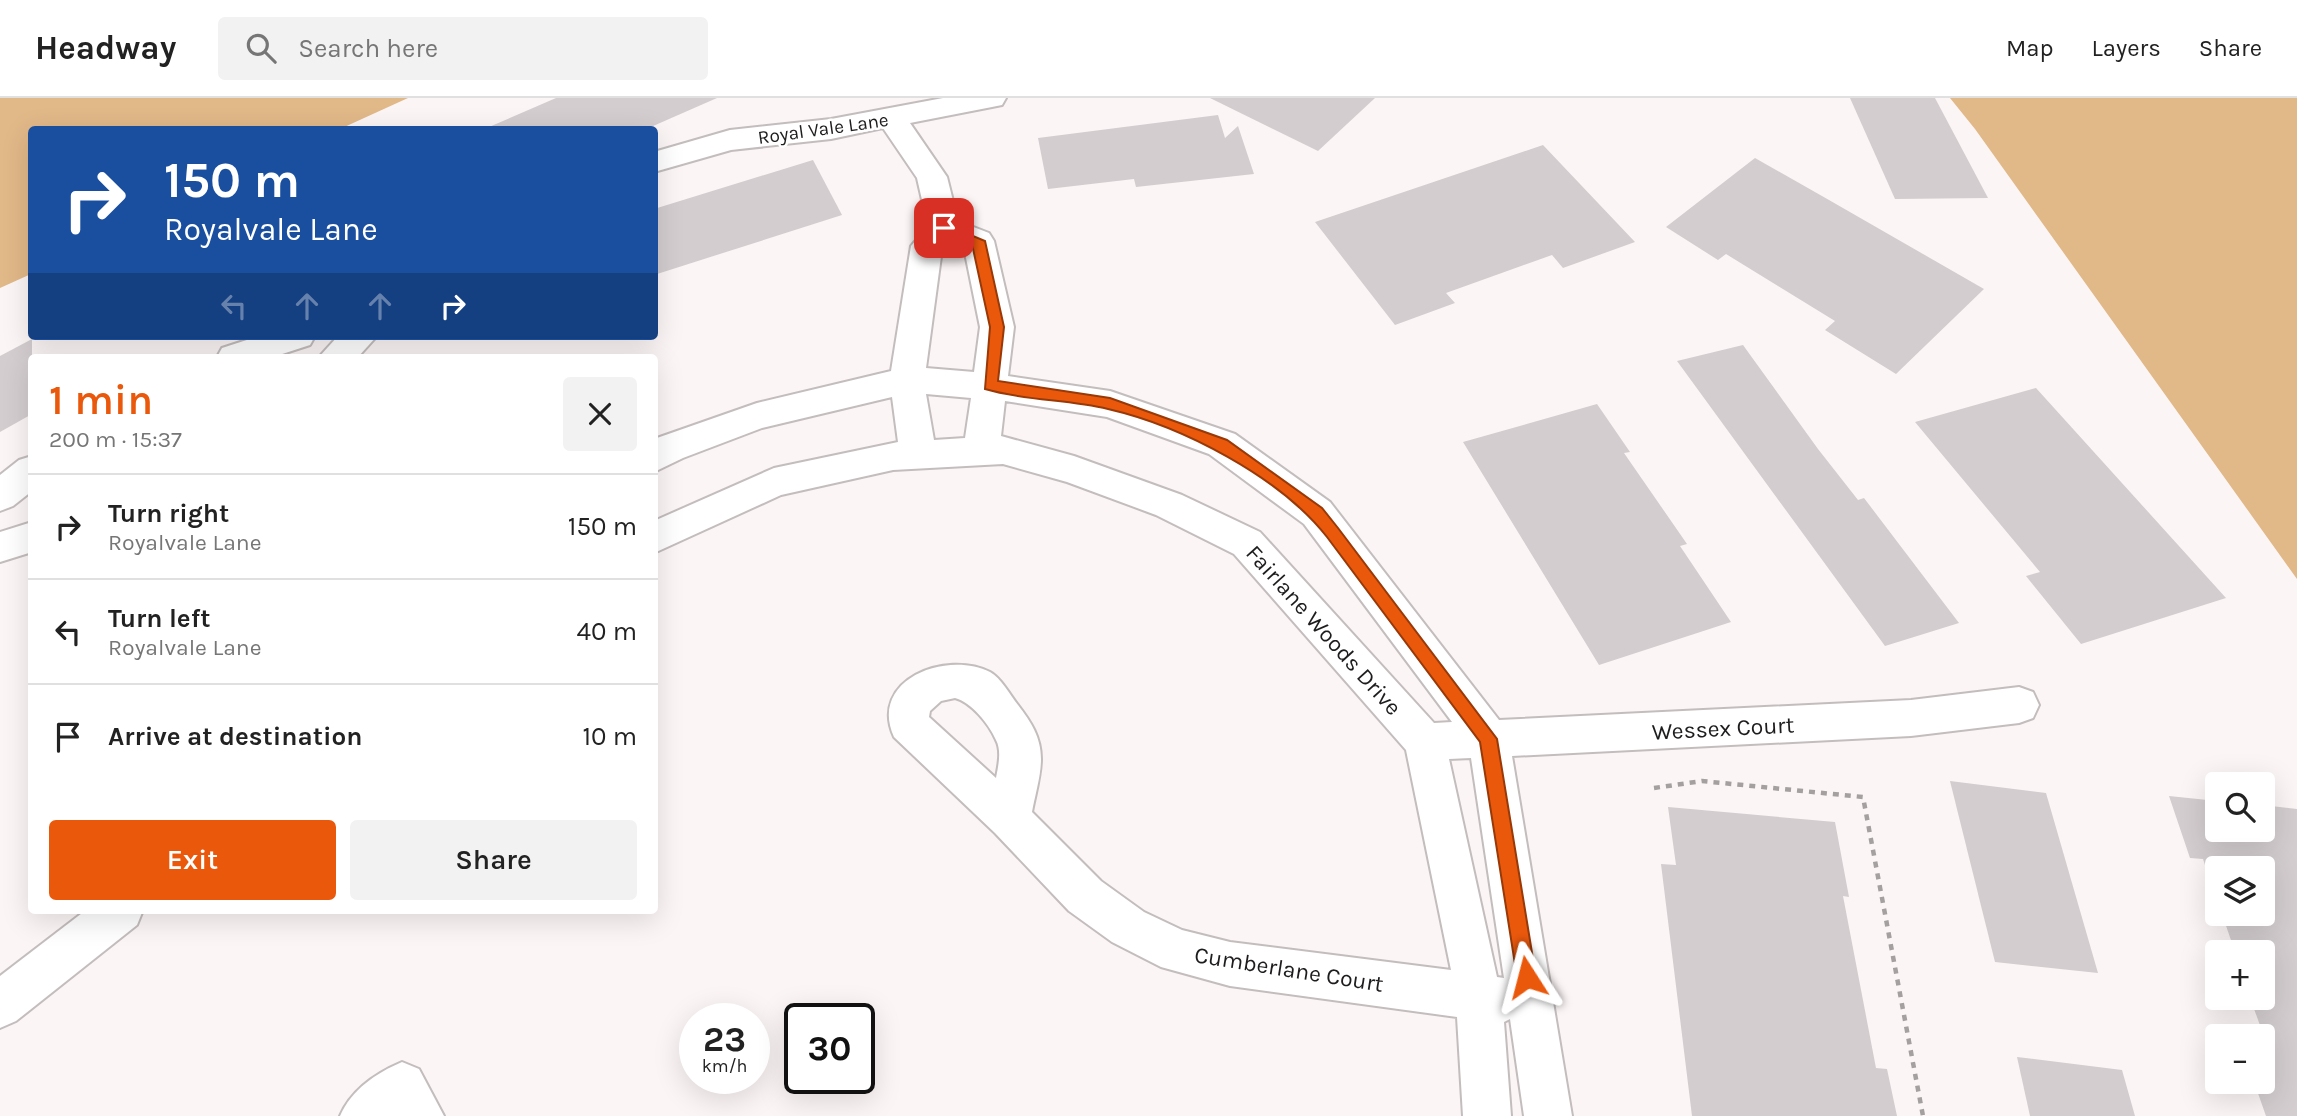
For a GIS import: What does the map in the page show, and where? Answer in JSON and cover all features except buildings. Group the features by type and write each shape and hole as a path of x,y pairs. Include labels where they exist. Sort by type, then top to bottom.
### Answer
{"street":[{"name":"Royal Vale Lane","path":"658,161 730,140 892,119 992,98"},
{"path":"892,119 932,177 944,228"},
{"path":"918,454 907,380 927,246 944,228"},
{"path":"944,228 978,241 997,327 981,451"},
{"path":"243,354 286,340"},
{"path":"340,354 356,340"},
{"path":"658,456 670,448 757,416 907,380 990,386 1110,404 1222,444 1317,513 1489,739 1548,1116"},
{"name":"Fairlane Woods Drive","path":"658,536 774,482 893,456 1003,450 1074,470 1169,505 1247,543 1425,742 1479,997 1487,1116"},
{"path":"0,496 28,473"},
{"path":"0,547 28,538"},
{"name":"Wessex Court","path":"1425,742 1911,719 2019,705"},
{"name":"Cumberlane Court","path":"1010,819 1085,896 1128,927 1177,951 1230,964 1531,1004"},
{"path":"0,1005 116,914"},
{"path":"364,1116 402,1086 420,1116"}],"path":[{"path":"1654,788 1702,781 1863,797 1923,1116"}],"shaded area":[{"path":"0,98 408,98 347,126 28,126 28,275 0,288"},
{"path":"1950,98 2297,98 2297,579 1975,129"}],"route":[{"path":"944,228 978,241 997,327 990,386 1110,404 1222,444 1317,513 1489,739 1527,977"}]}
